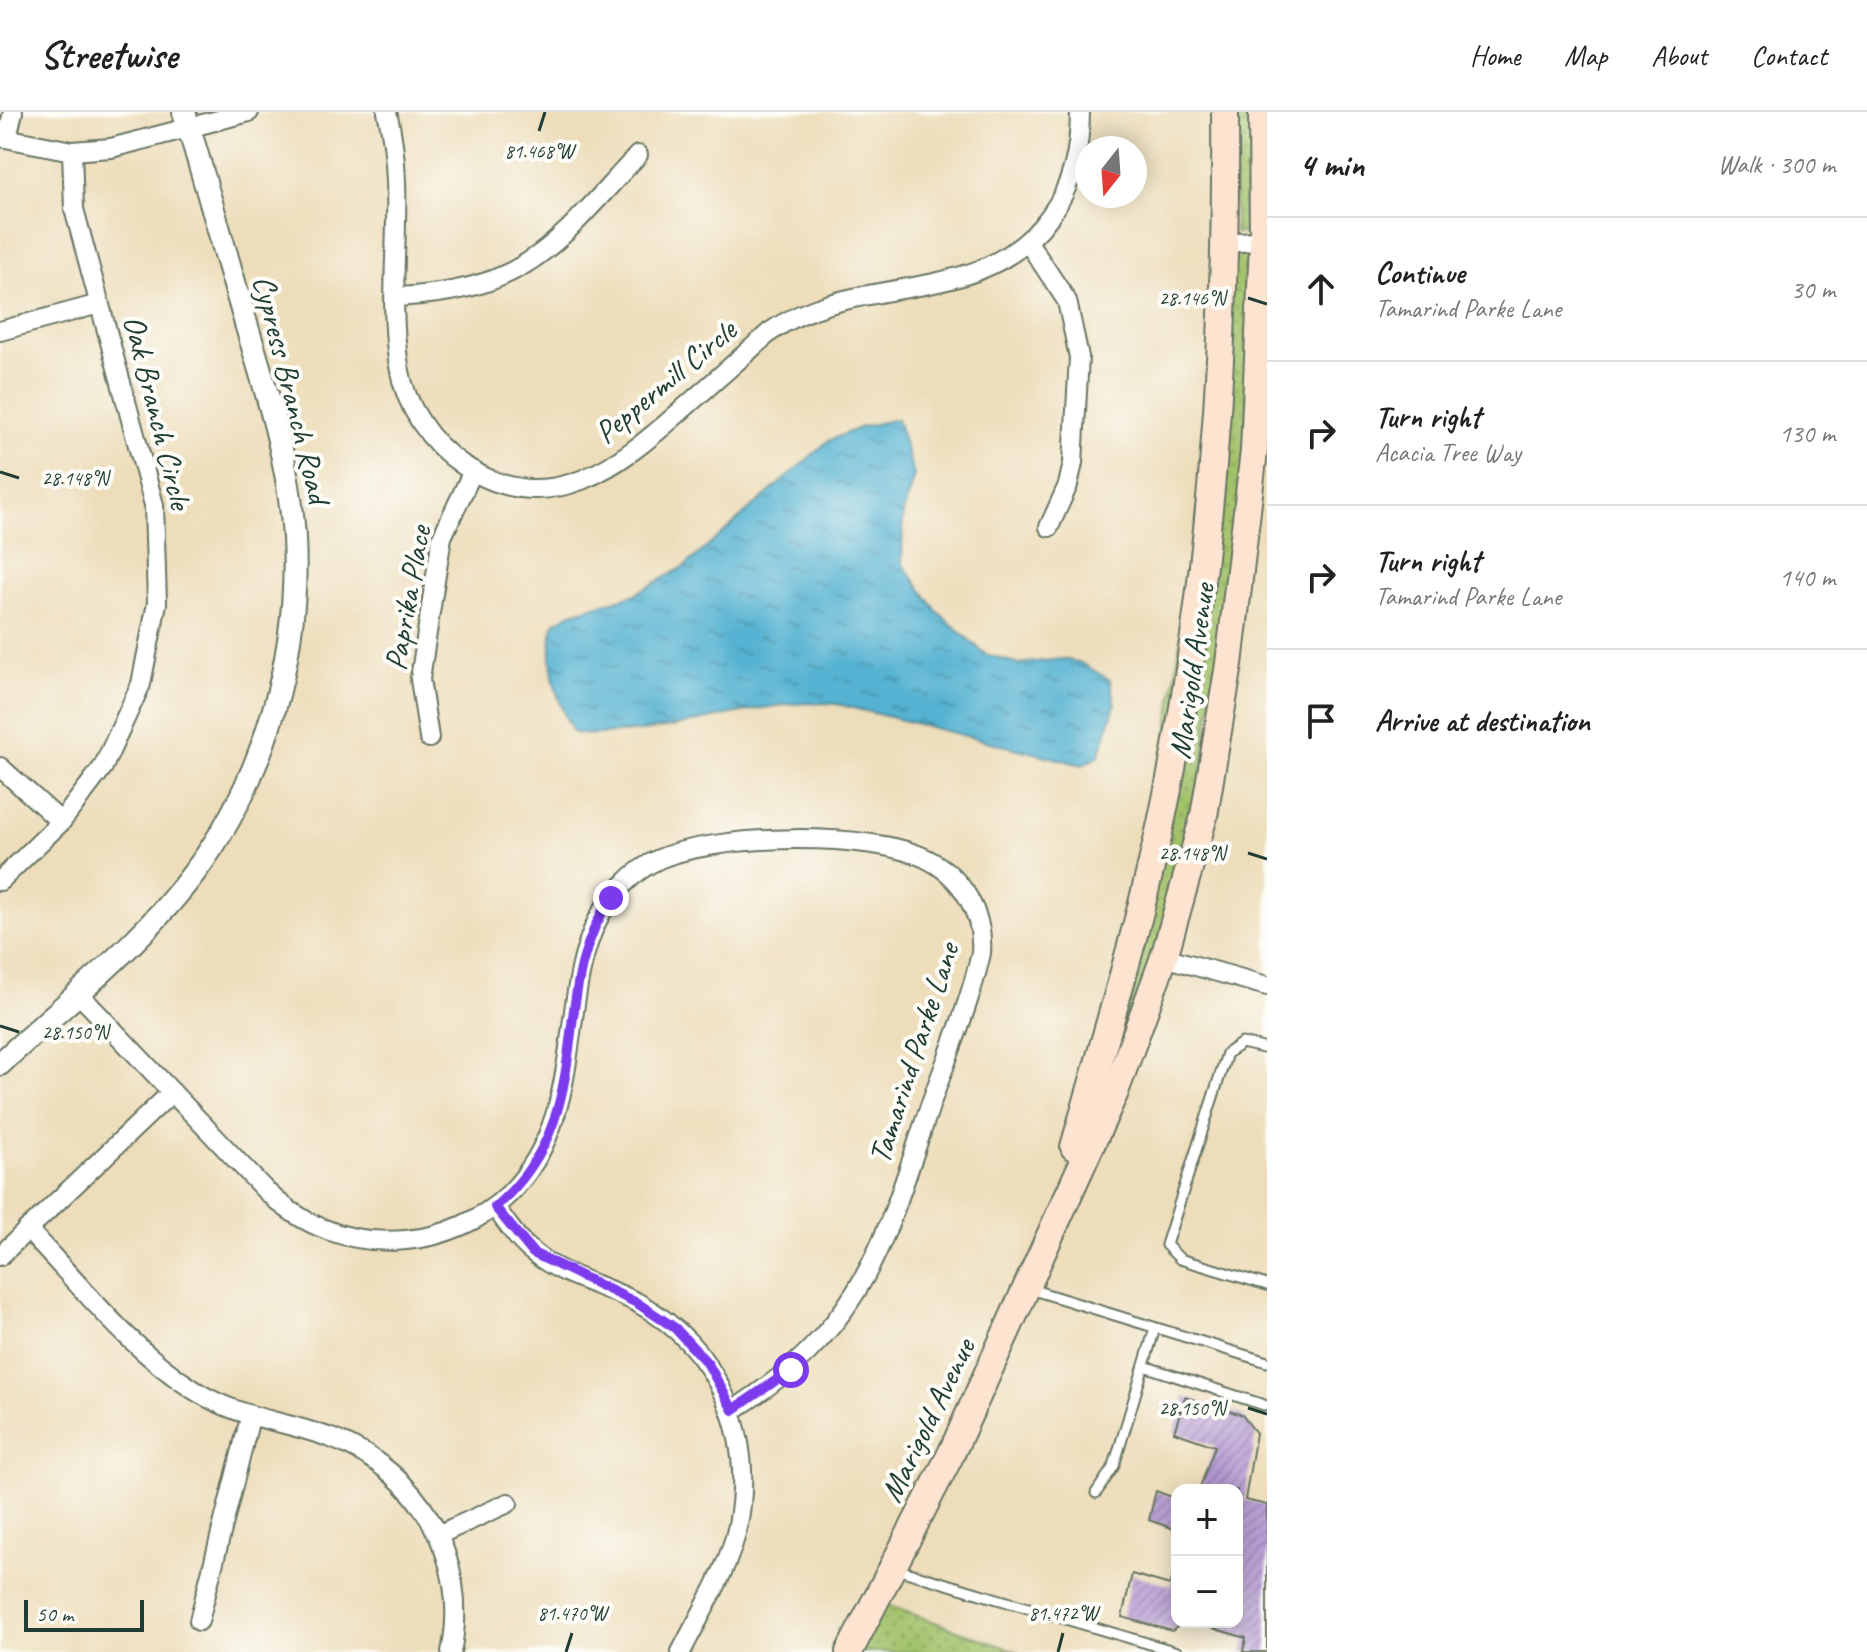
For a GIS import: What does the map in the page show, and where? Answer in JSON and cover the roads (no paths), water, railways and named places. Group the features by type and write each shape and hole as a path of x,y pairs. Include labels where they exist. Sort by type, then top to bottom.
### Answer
{"main road":[{"name":"Marigold Avenue","path":"1058,1213 1128,960 1164,809 1190,661 1217,448 1226,243 1225,112"},
{"name":"Marigold Avenue","path":"849,1652 951,1454 1115,1092 1164,957 1204,816 1229,664 1254,451 1266,242 1262,112"}],"street":[{"path":"13,112 4,138 72,151 111,148 187,120 249,112"},
{"name":"Peppermill Circle","path":"387,112 396,173 399,368 410,403 437,442 473,471 531,487 575,483 598,474 637,449 770,332 795,316 836,303 962,278 997,264 1028,242 1055,209 1072,174 1080,112"},
{"name":"Cypress Branch Road","path":"0,1064 157,918 213,847 264,739 284,660 294,557 286,474 272,412 187,120"},
{"name":"Oak Branch Circle","path":"0,881 61,822 103,767 123,727 147,665 157,603 159,554 154,505 74,209 72,151"},
{"path":"397,297 460,291 492,283 520,269 562,236 638,155"},
{"path":"1028,242 1067,301 1079,357 1073,463 1068,485 1049,527"},
{"path":"1226,243 1266,242"},
{"path":"0,331 99,304"},
{"name":"Paprika Place","path":"429,738 420,679 442,537 473,471"},
{"path":"0,767 61,822"},
{"name":"Tamarind Parke Lane","path":"78,993 277,1201 323,1229 360,1239 416,1239 454,1229 495,1207 532,1167 553,1127 593,927 611,898 646,865 709,845 808,840 900,851 927,859 951,876 974,907 981,931 981,953 878,1251 853,1300 813,1351 766,1389 733,1410"},
{"path":"1164,957 1267,986"},
{"path":"0,1256 172,1092"},
{"path":"495,1207 533,1253 637,1303 675,1328 708,1364 733,1410 742,1467 737,1526 720,1573 681,1652"},
{"path":"27,1229 153,1359 193,1389 250,1418 330,1437 368,1455 402,1482 440,1534 454,1596 451,1652"},
{"path":"199,1621 231,1481 250,1418"},
{"path":"440,1534 508,1503"}],"lane":[{"path":"1267,1049 1242,1043 1227,1053 1166,1245 1180,1259 1267,1285"},
{"path":"1026,1288 1267,1362"},
{"path":"1096,1493 1114,1466 1155,1328"},
{"path":"1144,1366 1267,1406"},
{"path":"892,1568 1177,1652"}],"water":[{"path":"897,419 914,475 903,513 902,563 937,611 985,654 1019,664 1061,659 1079,662 1110,680 1115,705 1099,756 1082,765 837,704 782,705 644,731 589,735 573,732 561,707 551,664 555,622 572,613 633,595 684,567 828,441 861,427"}]}
